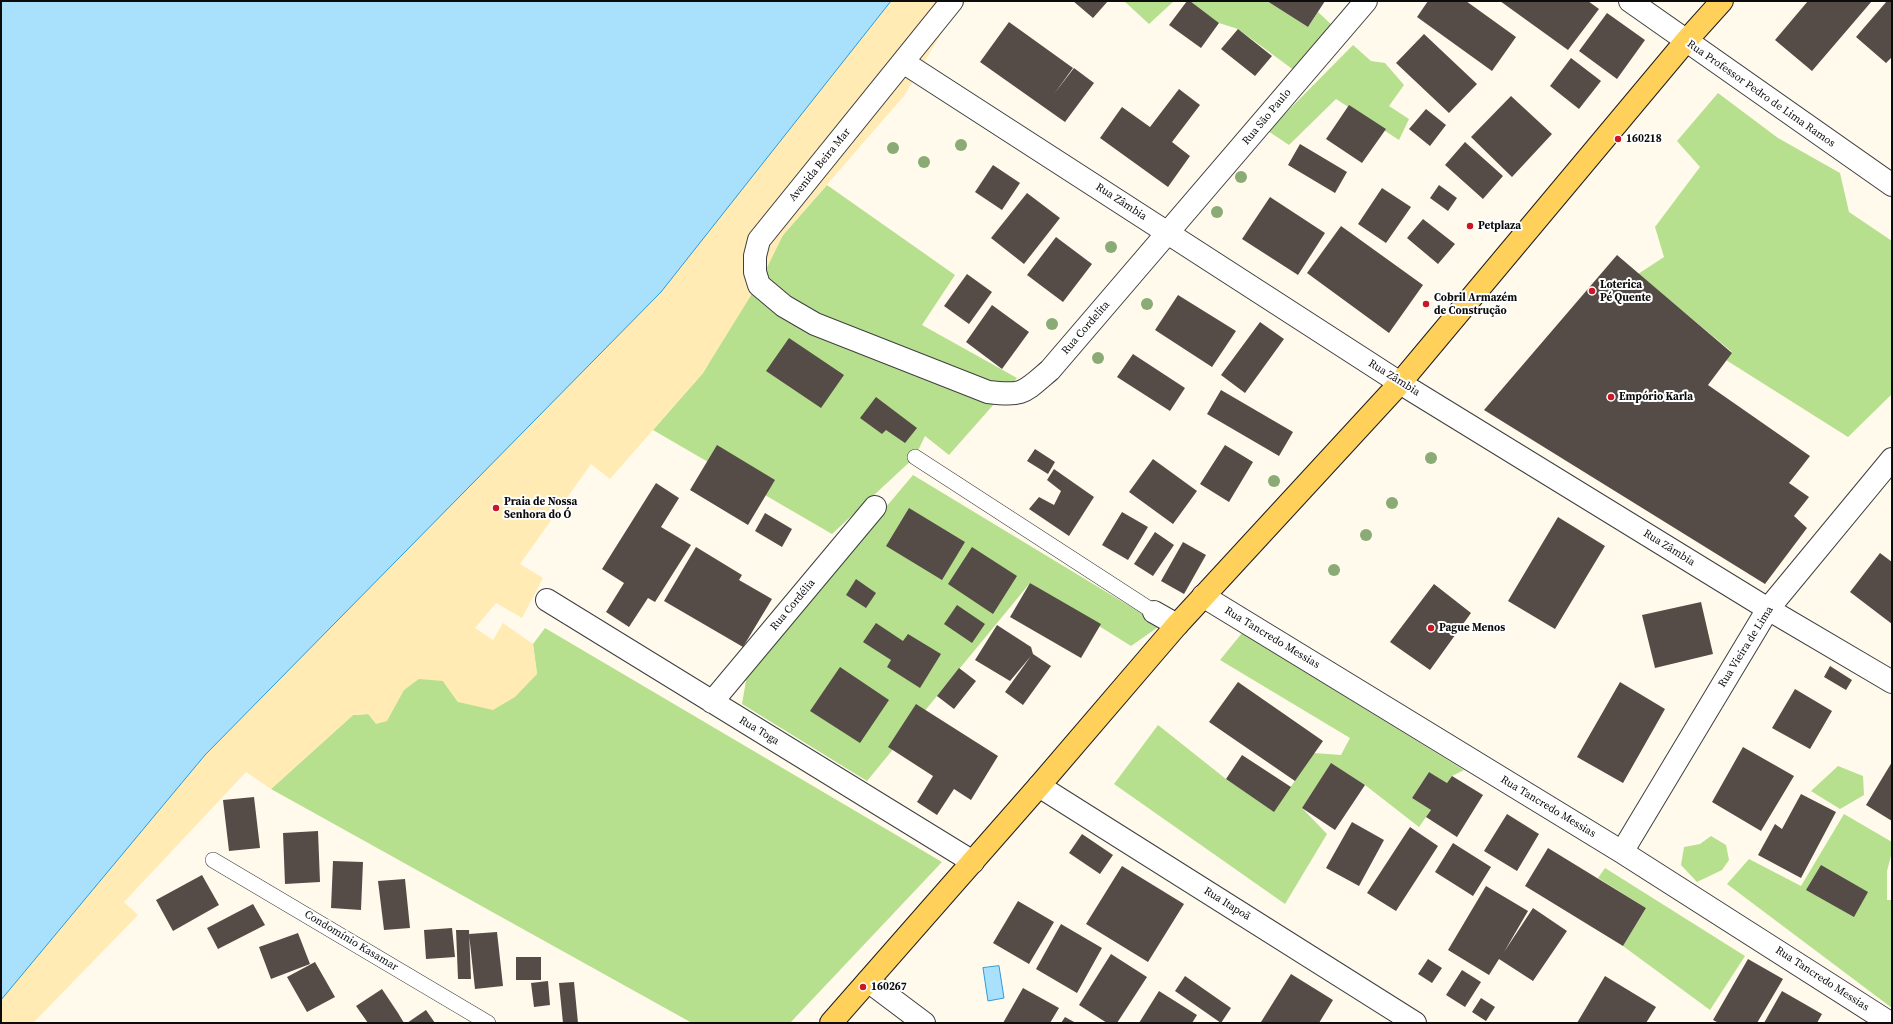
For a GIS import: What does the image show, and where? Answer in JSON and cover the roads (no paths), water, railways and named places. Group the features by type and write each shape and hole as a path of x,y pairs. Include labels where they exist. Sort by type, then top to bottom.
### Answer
{"main road":[{"path":"831,1023 973,862 1177,625 1400,383 1686,41 1722,1"}],"street":[{"name":"Avenida Beira Mar","path":"952,1 759,240 755,256 755,272 759,285 784,306 815,324 988,392"},
{"name":"Rua São Paulo","path":"1169,233 1366,1"},
{"name":"Rua Professor Pedro de Lima Ramos","path":"1630,1 1892,185"},
{"name":"Rua Zâmbia","path":"903,62 1400,383 1768,609 1892,682"},
{"name":"Rua Cordelita","path":"988,392 1012,395 1027,390 1050,370 1169,233"},
{"name":"Rua Vieira de Lima","path":"1622,852 1768,609 1892,459"},
{"name":"Rua Cordélia","path":"712,702 875,507"},
{"name":"Rua Tancredo Messias","path":"1203,596 1622,852 1890,1023"},
{"name":"Rua Toga","path":"546,600 973,862"},
{"path":"1154,612 1177,625"},
{"name":"Rua Itapoã","path":"1039,786 1415,1023"},
{"path":"868,981 924,1023"}],"lane":[{"path":"915,457 1154,612"},
{"name":"Condomínio Kasamar","path":"213,860 488,1023"}],"water":[{"path":"1,1 891,1 661,292 205,755 1,1000"},
{"path":"999,966 1004,998 988,1001 983,968"}],"place":[{"name":"160218","path":"1618,139"},
{"name":"Petplaza","path":"1470,226"},
{"name":"Loterica Pé Quente","path":"1592,291"},
{"name":"Cobril Armazém de Construção","path":"1426,304"},
{"name":"Empório Karla","path":"1611,397"},
{"name":"Praia de Nossa Senhora do Ó","path":"496,508"},
{"name":"Pague Menos","path":"1431,628"},
{"name":"160267","path":"863,987"}]}
